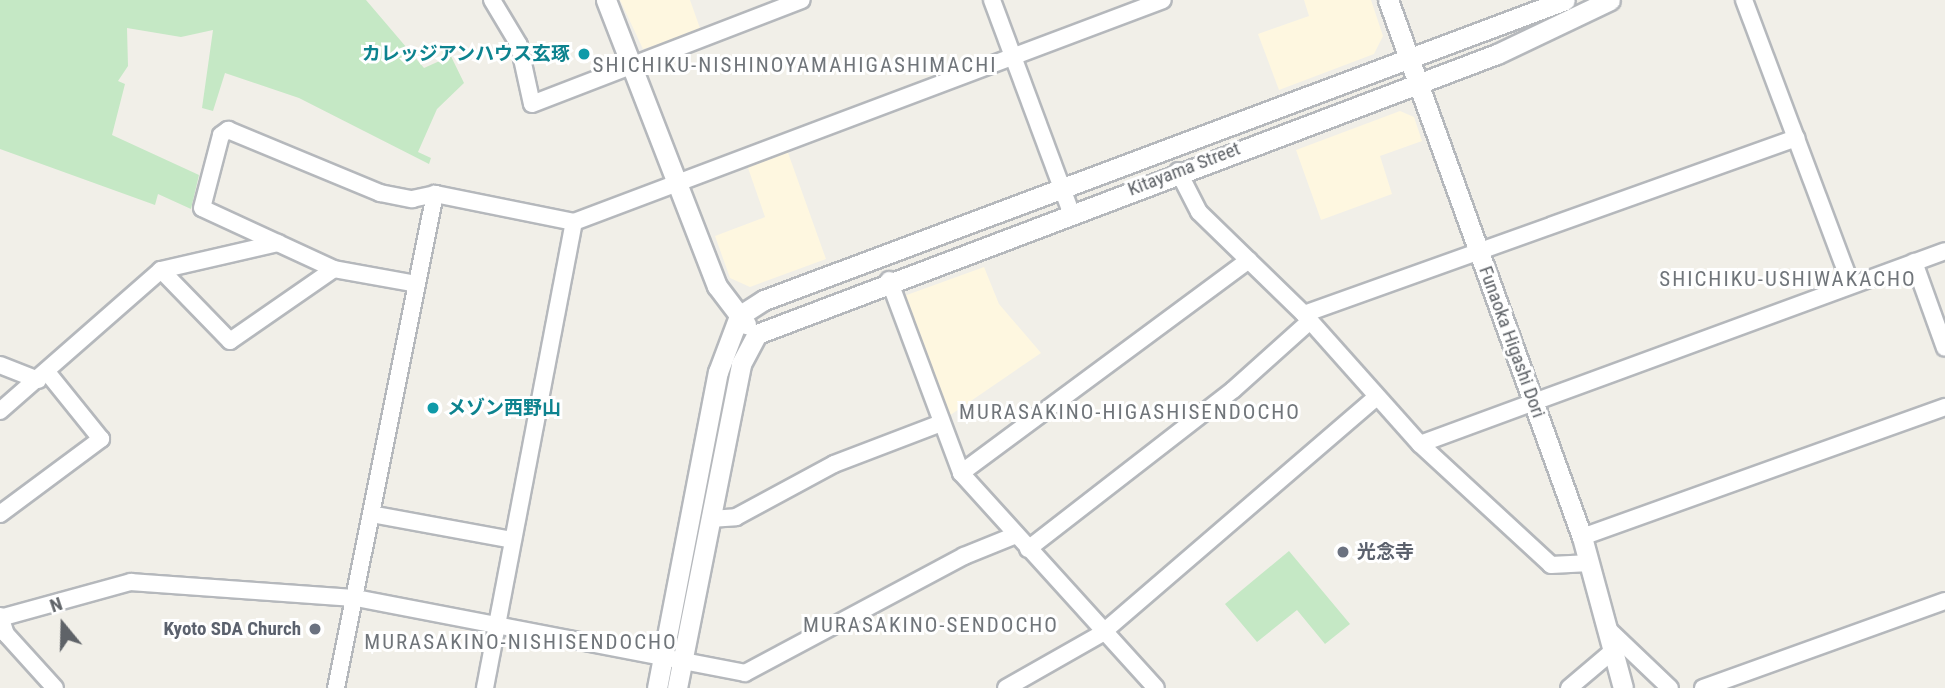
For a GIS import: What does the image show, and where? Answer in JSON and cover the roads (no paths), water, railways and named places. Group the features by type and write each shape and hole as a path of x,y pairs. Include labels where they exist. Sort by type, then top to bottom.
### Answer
{"street":[{"path":"492,0 519,46 532,104 802,0"},
{"path":"606,0 717,286 739,316 757,334 740,364 718,520 677,688"},
{"path":"992,0 1071,212"},
{"path":"417,284 334,269 202,208 221,135 228,130 380,193 412,199 435,194 574,222 1163,0"},
{"name":"Funaoka Higashi Dori","path":"1388,0 1582,537 1623,688"},
{"name":"Kitayama Street","path":"739,316 764,300 1411,62 1572,6 1610,0"},
{"path":"1744,0 1851,284"},
{"name":"Kitayama Street","path":"757,334 889,280 1418,82 1572,6"},
{"path":"1028,549 1233,390 1307,318 1479,251 1796,138"},
{"path":"1171,151 1178,172 1199,212 1307,318 1420,444 1551,565 1590,563"},
{"path":"336,688 435,194"},
{"path":"485,688 574,222"},
{"path":"0,411 161,270 278,243"},
{"path":"1420,444 1945,251"},
{"path":"961,473 1249,260"},
{"path":"1914,262 1945,348"},
{"path":"161,270 230,341 334,269"},
{"path":"889,280 939,424 961,473 1101,634 1156,688"},
{"path":"657,688 718,372 739,316"},
{"path":"0,365 42,376 102,439 0,514"},
{"path":"1006,688 1101,634 1377,397"},
{"path":"1582,537 1945,407"},
{"path":"718,520 834,464 939,424"},
{"path":"371,514 513,540"},
{"path":"55,688 6,634 0,617 131,582 356,598 683,661 755,672 964,556 1016,535"},
{"path":"1703,688 1945,601"},
{"path":"1569,688 1612,640 1670,688"}],"place":[{"name":"カレッジアンハウス玄琢","path":"584,54"},
{"name":"メゾン西野山","path":"433,408"},
{"name":"光念寺","path":"1343,552"},
{"name":"Kyoto SDA Church","path":"315,629"}],"district":[{"name":"SHICHIKU-NISHINOYAMAHIGASHIMACHI","path":"795,65"},
{"name":"SHICHIKU-USHIWAKACHO","path":"1788,279"},
{"name":"MURASAKINO-HIGASHISENDOCHO","path":"1130,412"},
{"name":"MURASAKINO-SENDOCHO","path":"931,625"},
{"name":"MURASAKINO-NISHISENDOCHO","path":"521,642"}]}
